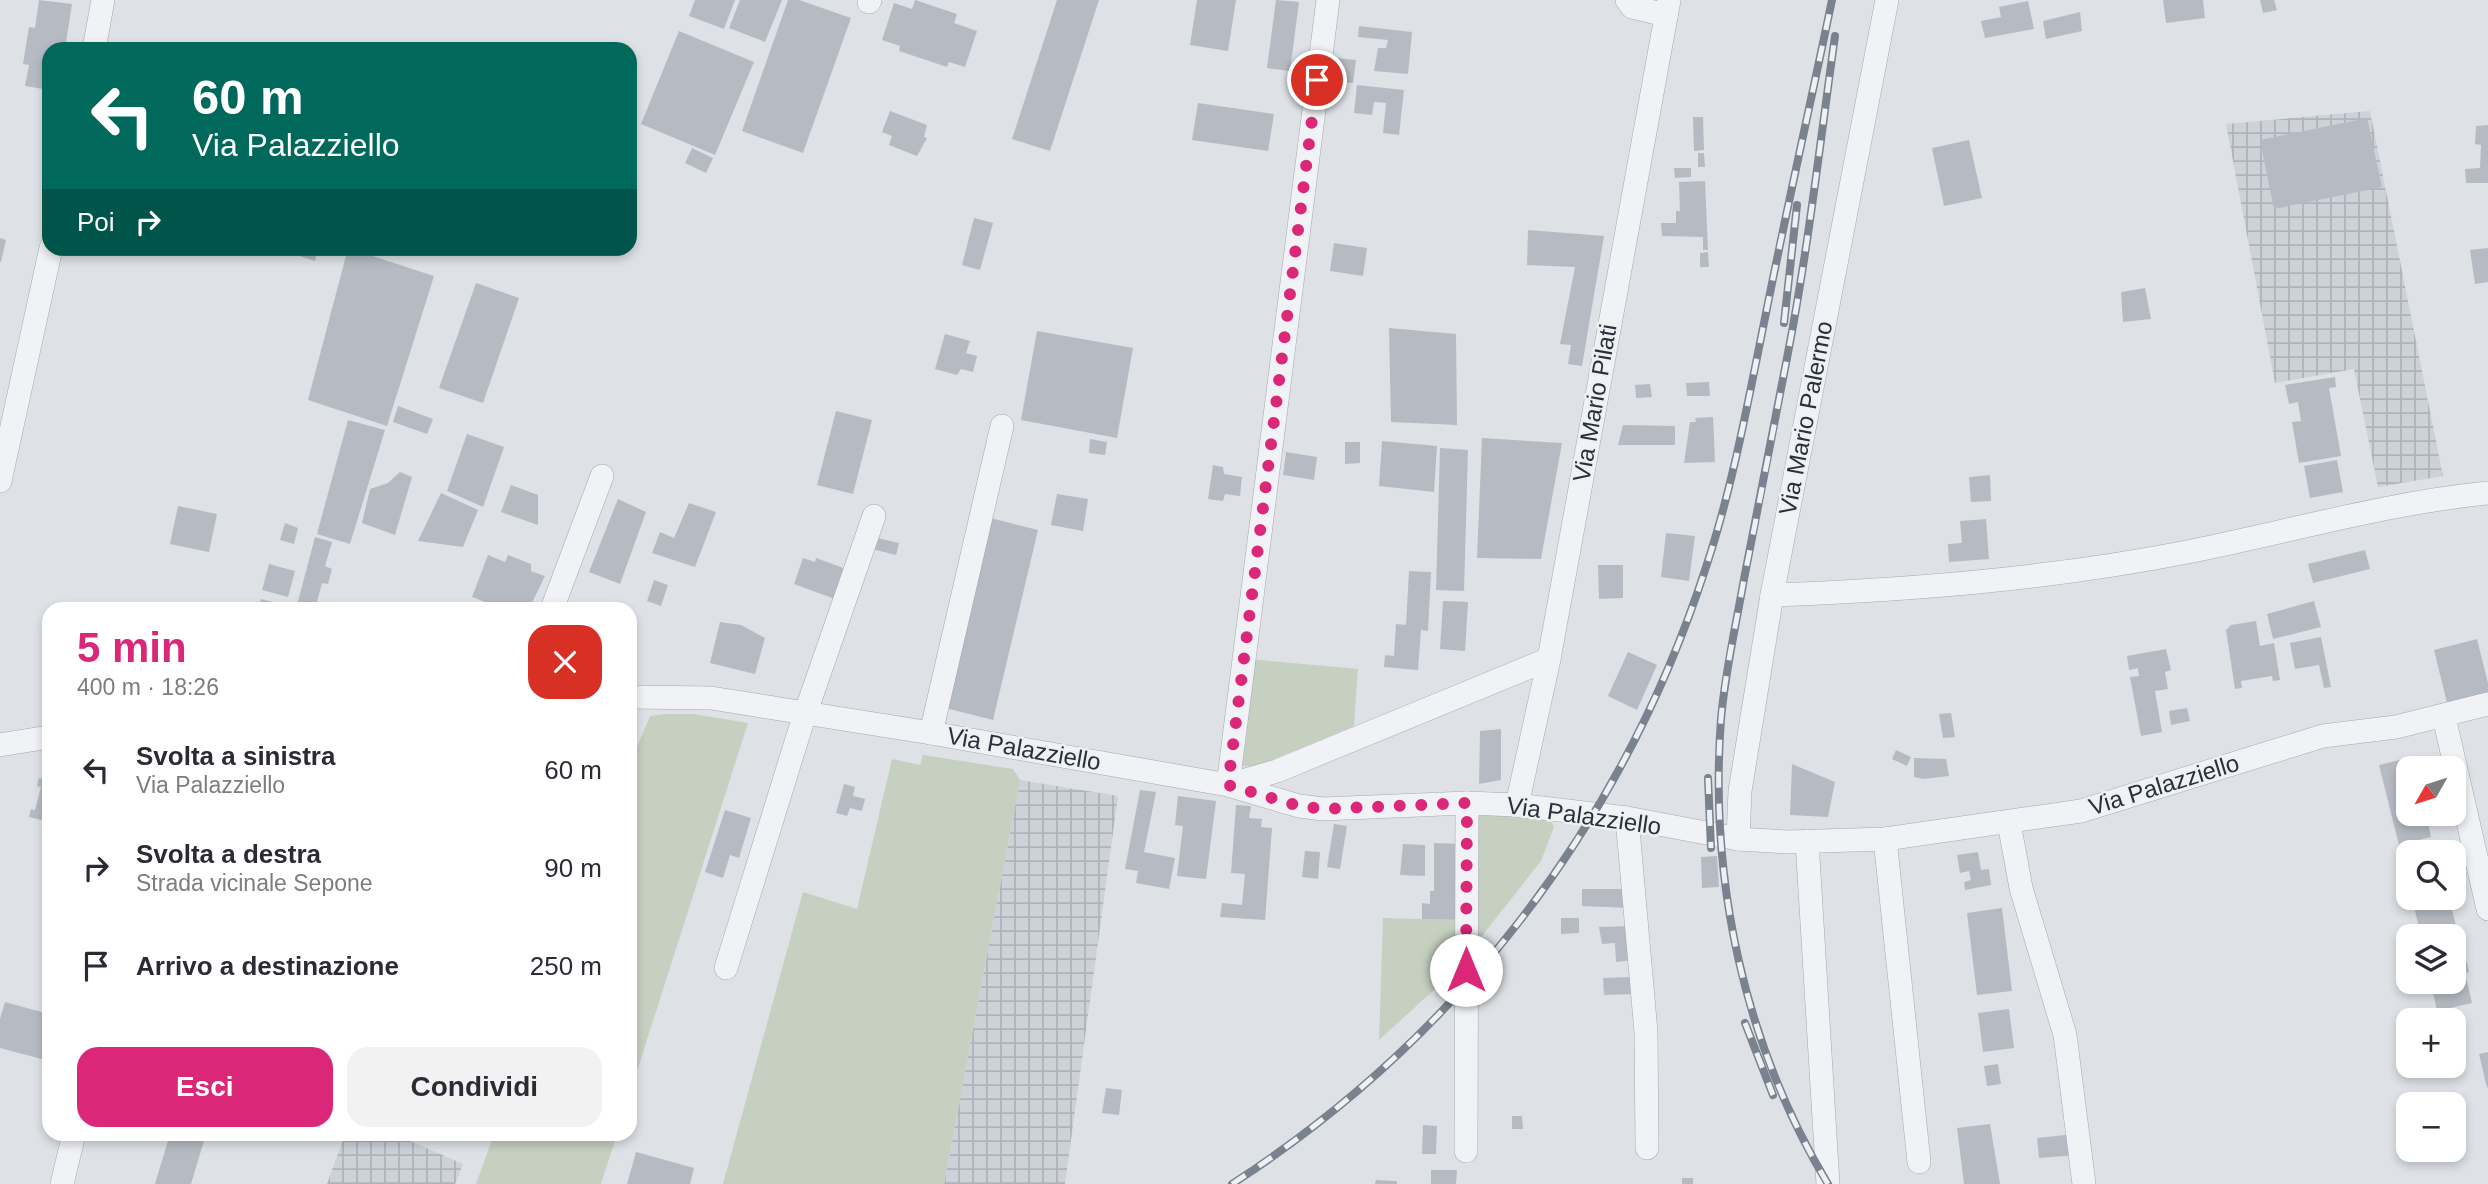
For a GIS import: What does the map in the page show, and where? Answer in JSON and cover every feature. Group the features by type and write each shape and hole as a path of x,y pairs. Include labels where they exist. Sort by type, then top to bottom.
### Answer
{"street":[{"path":"95,42 103,0"},
{"path":"1328,0 1228,785 1277,771 1549,659"},
{"path":"1627,0 1632,7 1667,8"},
{"name":"Via Mario Palermo","path":"1738,839 1740,790 1772,594 1887,0"},
{"name":"Via Mario Pilati","path":"1517,804 1549,659 1667,8"},
{"path":"0,481 49,256"},
{"path":"931,733 1002,426"},
{"path":"555,602 602,476"},
{"path":"1772,594 1857,592 2013,579 2187,552 2425,499 2488,492"},
{"path":"726,968 805,714 873,516"},
{"name":"Via Palazziello","path":"637,697 711,698 931,733 1228,785 1299,806 1323,809 1467,803 1517,804 1627,818 1738,839 1807,841 1885,839 2081,811 2323,736 2396,727 2488,704"},
{"path":"2444,717 2488,909"},
{"path":"0,745 42,738"},
{"path":"1466,1151 1467,803"},
{"path":"1627,818 1646,1032 1647,1149"},
{"path":"2009,822 2021,888 2065,1035 2084,1184"},
{"path":"1885,839 1919,1162"},
{"path":"1807,841 1829,1184"},
{"path":"62,1184 72,1141"}],"shaded area":[{"path":"2370,111 2443,476 2378,487 2354,369 2275,383 2226,124"},
{"path":"1020,780 1118,796 1065,1184 944,1184"},
{"path":"342,1141 410,1141 463,1164 455,1184 327,1184"}],"green space":[{"path":"1249,659 1358,669 1354,726 1257,766 1241,766"},
{"path":"693,714 748,723 637,1071 637,747 650,716"},
{"path":"923,755 1013,769 1020,780 944,1184 723,1184 803,892 857,909 892,759 920,765"},
{"path":"1470,812 1549,817 1554,827 1541,861 1478,941"},
{"path":"1383,918 1461,920 1459,967 1379,1040"},
{"path":"491,1141 615,1141 601,1184 476,1184"}],"building":[{"path":"39,0 72,4 66,42 42,42 42,89 25,86 29,65 23,64 29,27 35,28"},
{"path":"695,0 735,0 724,29 689,16"},
{"path":"740,0 782,0 765,42 729,28"},
{"path":"788,0 799,0 851,18 803,153 742,131"},
{"path":"915,0 957,14 954,23 977,31 965,67 949,62 947,67 899,51 900,46 882,40 894,3 912,9"},
{"path":"1057,0 1099,0 1050,151 1012,139"},
{"path":"1197,0 1236,0 1228,51 1190,45"},
{"path":"1276,0 1299,2 1290,71 1267,68"},
{"path":"2163,0 2203,0 2205,18 2166,23"},
{"path":"2260,0 2274,0 2277,10 2263,13"},
{"path":"2028,1 2034,29 1985,38 1981,21 2001,17 1999,7"},
{"path":"2080,12 2082,31 2046,39 2043,21"},
{"path":"1359,26 1412,32 1408,74 1374,71 1378,48 1386,48 1388,40 1358,37"},
{"path":"679,31 754,62 715,155 641,124"},
{"path":"1327,57 1356,60 1353,83 1325,80"},
{"path":"1357,85 1404,90 1399,135 1383,133 1386,103 1374,102 1372,115 1354,113"},
{"path":"1198,103 1274,114 1268,151 1192,140"},
{"path":"890,111 927,125 924,137 927,138 917,156 889,145 892,136 882,132"},
{"path":"1693,117 1703,117 1704,150 1694,151"},
{"path":"2367,118 2382,187 2274,209 2260,140"},
{"path":"2488,125 2488,183 2466,183 2465,169 2480,168 2481,145 2475,144 2476,126"},
{"path":"1969,140 1982,198 1944,206 1932,148"},
{"path":"692,148 713,158 706,173 685,163"},
{"path":"1698,153 1704,153 1705,167 1698,167"},
{"path":"1674,168 1691,168 1691,177 1675,178"},
{"path":"1705,181 1708,250 1703,250 1703,237 1662,236 1661,223 1676,223 1676,211 1680,211 1679,182"},
{"path":"974,218 993,223 980,270 962,265"},
{"path":"1528,230 1604,236 1582,366 1568,364 1571,345 1560,344 1575,267 1527,265"},
{"path":"0,238 6,240 1,262 0,262"},
{"path":"1334,243 1367,248 1363,276 1330,271"},
{"path":"2488,248 2488,282 2475,284 2470,250"},
{"path":"1708,252 1709,267 1700,267 1700,253"},
{"path":"300,256 316,256 315,261"},
{"path":"346,256 373,256 434,276 387,426 308,400"},
{"path":"476,283 519,298 483,403 439,388"},
{"path":"2145,288 2151,319 2123,322 2121,292"},
{"path":"1389,328 1456,334 1457,425 1391,422"},
{"path":"1037,331 1133,348 1117,438 1021,420"},
{"path":"945,334 970,341 966,353 977,356 973,372 961,369 957,375 935,369"},
{"path":"2335,377 2336,387 2329,388 2341,456 2299,463 2292,422 2301,421 2298,402 2289,404 2285,385"},
{"path":"1709,382 1710,396 1687,396 1686,383"},
{"path":"1650,384 1652,397 1636,398 1635,385"},
{"path":"398,406 433,419 427,434 393,422"},
{"path":"836,411 872,420 853,494 817,485"},
{"path":"1713,417 1715,462 1684,463 1690,422 1696,422 1695,418"},
{"path":"348,420 385,430 350,544 317,534"},
{"path":"1623,425 1675,426 1675,445 1618,445"},
{"path":"467,434 504,447 483,507 447,491"},
{"path":"1482,438 1562,443 1541,559 1477,558"},
{"path":"1090,439 1107,442 1105,455 1089,453"},
{"path":"1382,441 1437,446 1434,492 1379,486"},
{"path":"1345,442 1360,442 1360,463 1345,464"},
{"path":"1440,448 1468,450 1464,591 1436,590"},
{"path":"1286,452 1317,457 1314,480 1283,475"},
{"path":"2337,460 2343,492 2310,498 2304,466"},
{"path":"1213,465 1223,467 1224,474 1242,477 1240,496 1225,494 1223,501 1208,499"},
{"path":"400,472 412,477 395,535 362,523 370,489 388,483"},
{"path":"1990,475 1991,501 1971,502 1969,477"},
{"path":"511,485 538,495 538,525 501,512"},
{"path":"441,493 478,510 463,547 418,541"},
{"path":"1057,494 1088,499 1083,531 1051,525"},
{"path":"618,499 646,512 620,584 589,572"},
{"path":"689,503 716,512 695,567 652,553 660,532 674,538"},
{"path":"178,506 217,514 209,552 170,544"},
{"path":"991,518 1038,530 993,720 945,708"},
{"path":"1986,519 1989,559 1949,562 1948,544 1962,543 1960,521"},
{"path":"285,523 298,528 294,544 280,540"},
{"path":"1666,533 1695,536 1689,581 1661,577"},
{"path":"315,537 332,542 325,566 332,569 328,584 322,583 317,602 298,602"},
{"path":"878,538 899,543 896,555 872,549"},
{"path":"2365,550 2370,569 2313,583 2308,564"},
{"path":"488,555 505,562 508,555 531,564 531,571 545,576 532,602 485,602 472,597"},
{"path":"803,558 815,562 816,558 846,569 835,599 794,584"},
{"path":"269,564 295,571 288,597 262,590"},
{"path":"1598,565 1623,565 1623,598 1599,599"},
{"path":"1409,571 1431,572 1428,631 1421,630 1418,670 1384,667 1385,655 1394,656 1396,624 1406,625"},
{"path":"654,580 668,585 661,606 647,601"},
{"path":"1443,601 1468,602 1465,651 1440,649"},
{"path":"2314,601 2321,627 2273,639 2267,614"},
{"path":"2256,621 2260,646 2274,643 2280,680 2273,681 2272,676 2241,681 2242,688 2235,689 2226,630 2231,625"},
{"path":"720,622 741,625 765,638 755,674 710,663"},
{"path":"2321,637 2331,687 2324,688 2319,665 2295,669 2290,643"},
{"path":"2477,639 2488,683 2488,697 2448,707 2434,650"},
{"path":"2166,649 2171,670 2165,672 2168,689 2155,691 2162,732 2141,736 2130,677 2139,676 2138,668 2129,670 2127,656"},
{"path":"1628,652 1657,665 1637,710 1608,696"},
{"path":"2187,708 2190,721 2171,725 2169,711"},
{"path":"1951,713 1955,737 1943,738 1939,714"},
{"path":"1501,729 1501,780 1479,784 1480,731"},
{"path":"1896,750 1911,757 1907,766 1892,759"},
{"path":"1914,758 1946,759 1949,776 1923,779 1914,777"},
{"path":"2396,761 2396,826 2429,826 2431,837 2398,840 2379,765"},
{"path":"1792,764 1835,782 1828,817 1790,815"},
{"path":"39,778 42,779 42,820 29,817 31,809 35,810 41,787 37,786"},
{"path":"844,784 855,787 853,796 865,799 862,811 850,808 847,816 836,813"},
{"path":"1140,790 1156,792 1144,852 1175,858 1169,889 1136,883 1138,871 1125,869"},
{"path":"1178,796 1216,801 1206,879 1177,876 1183,826 1175,825"},
{"path":"1236,805 1251,806 1249,818 1262,819 1261,827 1272,828 1265,920 1220,917 1222,903 1242,905 1245,874 1231,873"},
{"path":"725,810 751,818 739,858 730,855 723,878 705,872"},
{"path":"1334,824 1347,826 1340,869 1327,867"},
{"path":"1434,843 1462,844 1461,920 1422,919 1422,903 1430,904 1430,891 1434,891"},
{"path":"1403,844 1425,845 1425,876 1400,875"},
{"path":"1305,851 1320,852 1318,879 1302,877"},
{"path":"1978,852 1981,870 1989,869 1991,885 1965,890 1964,882 1971,880 1969,871 1960,873 1957,855"},
{"path":"1717,856 1719,887 1702,888 1701,857"},
{"path":"1582,889 1625,889 1629,908 1582,906"},
{"path":"2002,908 2012,991 1977,995 1967,913"},
{"path":"2415,910 2452,910 2456,924 2418,924"},
{"path":"1561,918 1579,918 1579,933 1561,934"},
{"path":"1632,926 1634,960 1616,962 1615,943 1602,944 1599,927"},
{"path":"1633,977 1633,994 1604,995 1603,978"},
{"path":"2466,977 2472,1003 2436,1008 2433,994 2466,994"},
{"path":"5,1002 42,1012 42,1059 0,1048 0,1019"},
{"path":"2009,1009 2014,1048 1983,1052 1978,1013"},
{"path":"2488,1052 2488,1087 2487,1088 2479,1054"},
{"path":"1998,1064 2001,1084 1987,1086 1984,1066"},
{"path":"1106,1088 1122,1090 1119,1115 1102,1113"},
{"path":"1512,1116 1522,1116 1523,1129 1512,1129"},
{"path":"1990,1124 2000,1184 1964,1184 1957,1128"},
{"path":"1423,1125 1437,1126 1436,1154 1422,1154"},
{"path":"2075,1134 2077,1155 2039,1158 2037,1138"},
{"path":"168,1141 204,1141 191,1184 155,1184"},
{"path":"636,1152 694,1168 690,1184 627,1184"},
{"path":"1431,1170 1457,1170 1456,1184 1431,1184"},
{"path":"1682,1178 1693,1178 1693,1184 1682,1184"},
{"path":"1376,1180 1397,1181 1397,1184 1375,1184"}],"railway":[{"path":"1232,1184 1314,1126 1390,1062 1459,992 1523,917 1579,837 1629,751 1671,661 1706,567 1724,506 1832,0"},
{"path":"1828,1184 1774,1075 1754,1018 1738,959 1727,900 1719,779 1725,684 1794,318 1835,36"},
{"path":"1784,323 1797,205"},
{"path":"1708,778 1711,848"},
{"path":"1745,1023 1773,1095"}],"route":[{"path":"1317,80 1228,785 1299,806 1323,809 1467,803 1466,970"}]}
